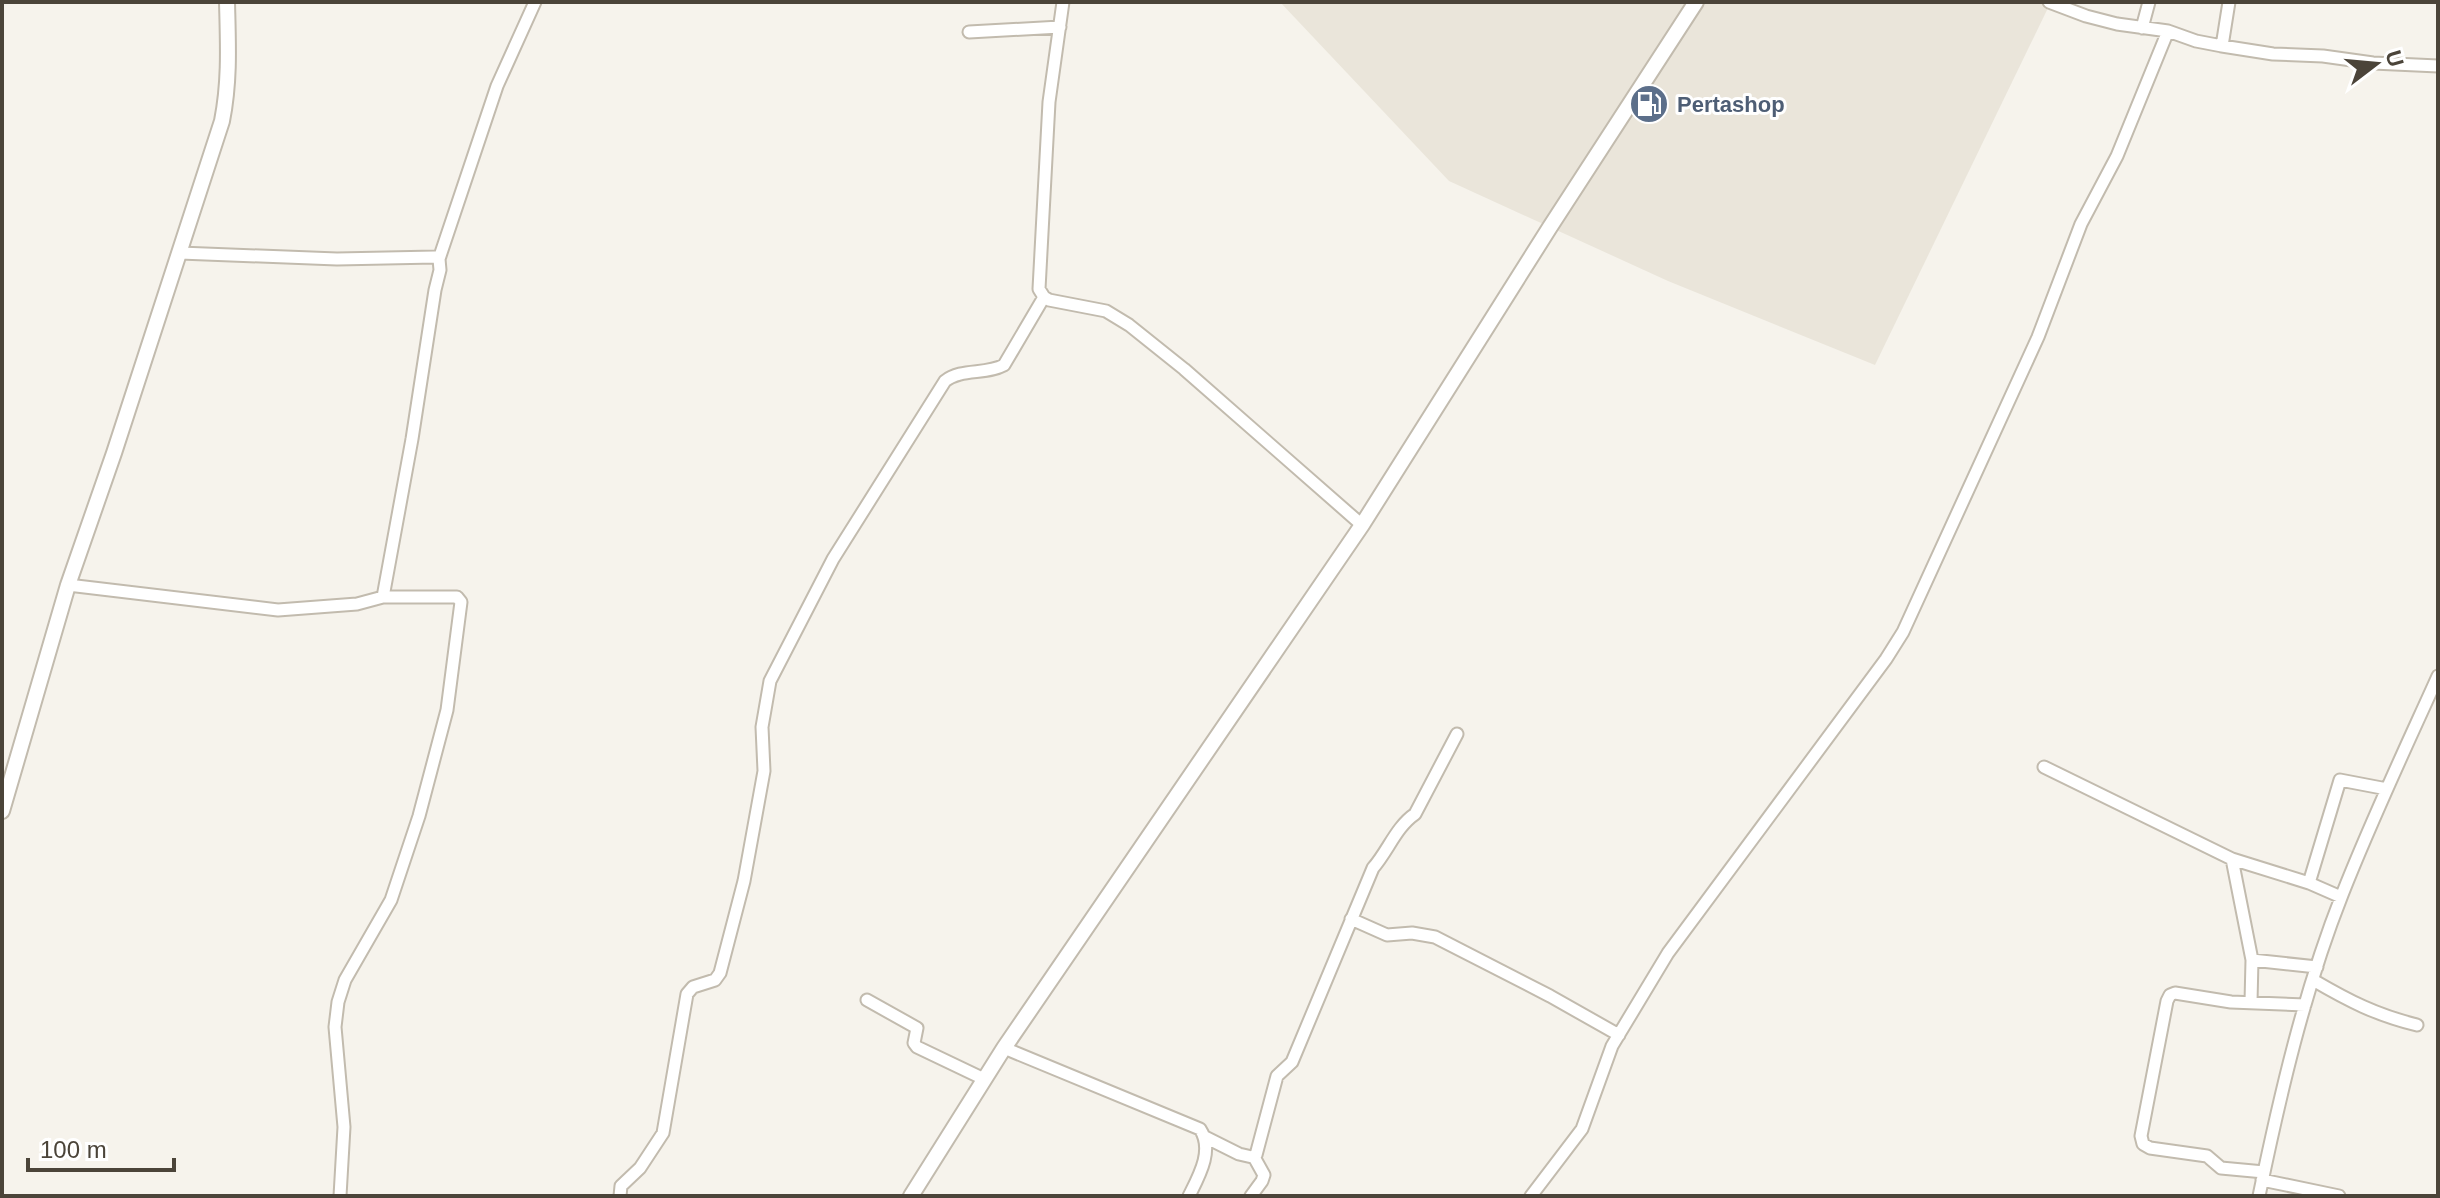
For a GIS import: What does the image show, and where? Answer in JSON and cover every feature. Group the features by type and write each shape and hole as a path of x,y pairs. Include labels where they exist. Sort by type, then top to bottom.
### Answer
{"street":[{"path":"2,811 68,585 222,121 229,67 227,2"},
{"path":"383,597 440,270 439,259 497,86 535,2"},
{"path":"1063,2 1049,102 1039,289 1044,297 1106,311 1129,325 1184,369 1362,525"},
{"path":"911,1196 1004,1048 1362,525 1696,2"},
{"path":"2049,2 2086,16 2168,31 2222,46 2273,54 2438,66"},
{"path":"2142,28 2149,2"},
{"path":"2222,46 2229,2"},
{"path":"969,32 1060,27"},
{"path":"1531,1196 1584,1126 1610,1051 1668,953 1903,632 2038,337 2081,224 2117,156 2168,31"},
{"path":"180,253 439,259"},
{"path":"620,1196 621,1186 640,1168 663,1133 687,994 693,987 715,980 723,964 744,881 764,771 762,727 770,681 833,559 945,381 953,376 1004,365 1044,297"},
{"path":"68,585 278,610 357,604 383,597 457,597 461,602 447,710 410,845 391,900 345,980 338,1002 335,1027 344,1127 340,1196"},
{"path":"2259,1196 2305,1005 2341,897 2436,683"},
{"path":"1251,1196 1264,1175 1254,1157 1277,1076 1292,1062 1373,867 1405,821 1415,814 1457,734"},
{"path":"2044,767 2232,859 2309,883 2341,897"},
{"path":"2309,883 2340,780 2387,789"},
{"path":"2232,859 2252,960 2251,1002"},
{"path":"1351,919 1387,935 1412,933 1435,937 1619,1035"},
{"path":"2252,960 2317,967"},
{"path":"2313,980 2356,1005 2417,1025"},
{"path":"2305,1005 2231,1002 2175,993 2170,995 2141,1136 2143,1144 2150,1148 2207,1156 2221,1168 2339,1196"},
{"path":"867,1000 917,1028 914,1043 917,1047 984,1079"},
{"path":"1004,1048 1198,1128 1207,1145 1189,1196"},
{"path":"1205,1137 1239,1154 1254,1157"}],"shaded area":[{"path":"1280,2 2048,2 2047,10 1875,365 1668,281 1449,181"}],"place":[{"name":"Pertashop","path":"1649,104"}]}
